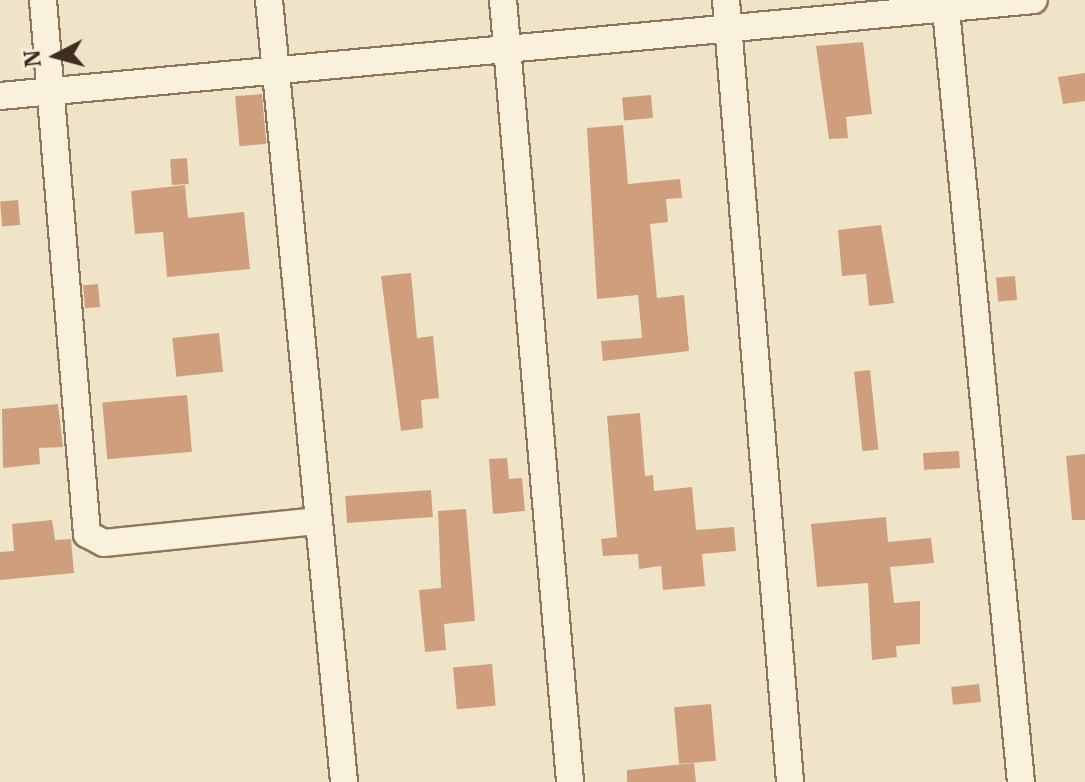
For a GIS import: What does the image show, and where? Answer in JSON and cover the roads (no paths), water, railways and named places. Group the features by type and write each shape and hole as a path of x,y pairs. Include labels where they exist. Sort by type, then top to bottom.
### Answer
{"street":[{"path":"43,0 87,534 104,543 316,521"},
{"path":"269,0 316,521 344,782"},
{"path":"503,0 570,782"},
{"path":"726,0 790,782"},
{"path":"0,96 946,4 1034,0"},
{"path":"946,4 1021,782"}]}
